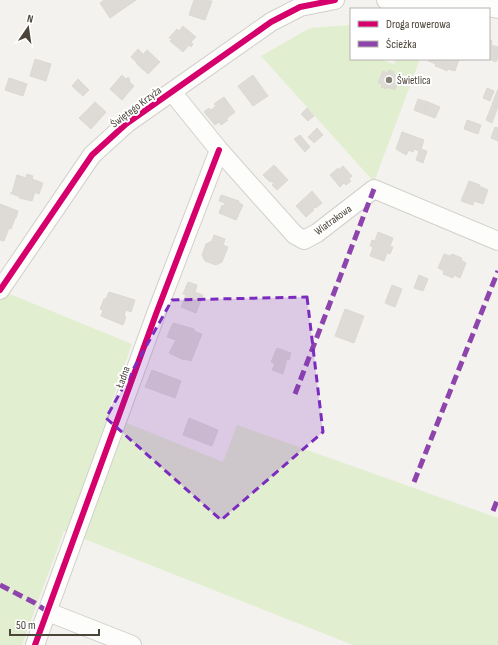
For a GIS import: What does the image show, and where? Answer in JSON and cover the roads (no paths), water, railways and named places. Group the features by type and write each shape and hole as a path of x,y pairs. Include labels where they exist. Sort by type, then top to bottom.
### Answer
{"street":[{"name":"Świętego Krzyża","path":"0,290 92,155 126,124 270,22 300,7 335,0"},
{"path":"386,0 471,4 498,9"},
{"name":"Wiatrakowa","path":"172,92 219,150 295,235 304,240 317,233 374,189 498,241"},
{"name":"Ładna","path":"35,645 156,314 219,150"},
{"path":"48,612 132,645"}],"place":[{"name":"Świetlica","path":"389,80"}]}
